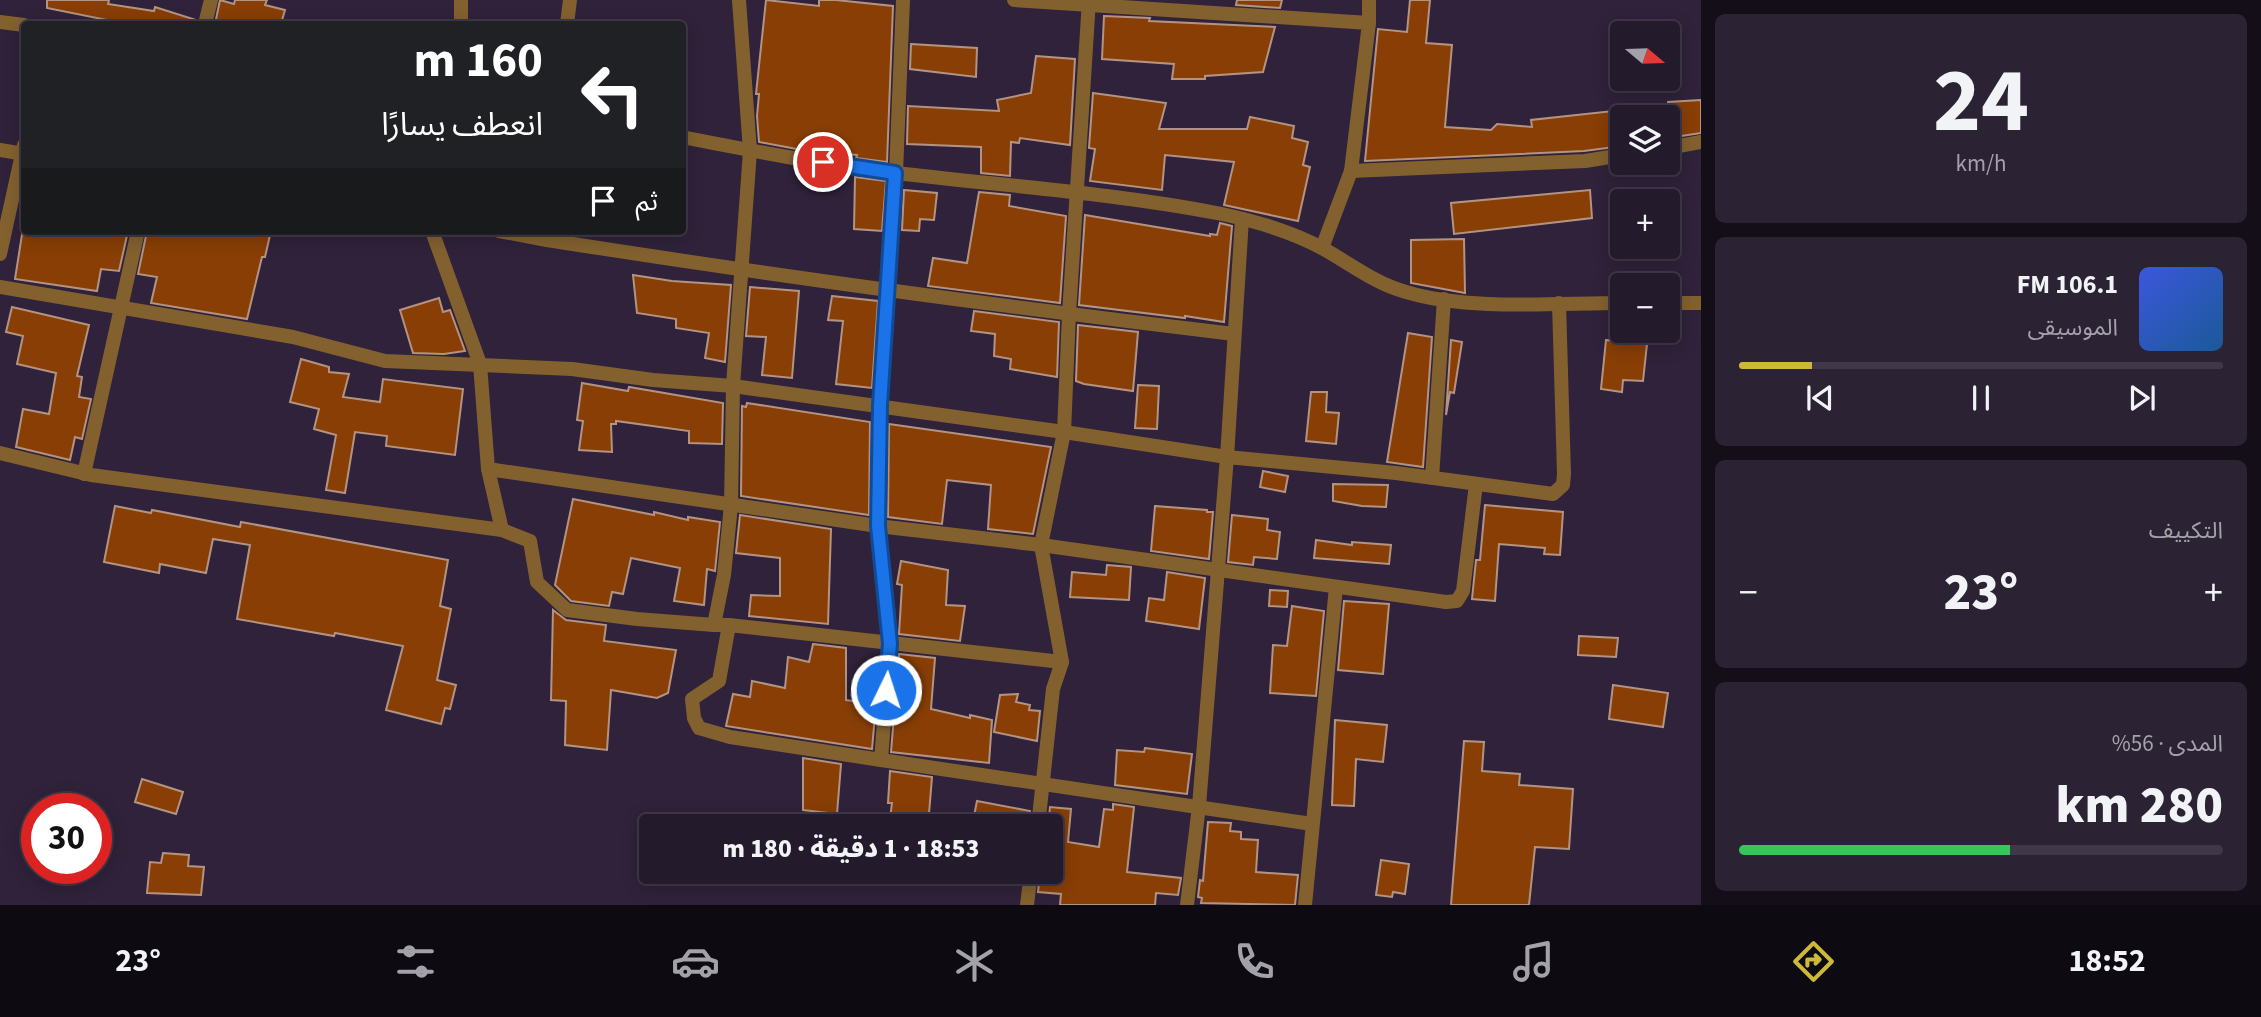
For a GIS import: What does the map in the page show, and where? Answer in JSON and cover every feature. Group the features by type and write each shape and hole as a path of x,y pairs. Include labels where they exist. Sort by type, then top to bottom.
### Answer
{"street":[{"path":"206,21 211,0"},
{"path":"461,0 461,21"},
{"path":"568,21 570,0"},
{"path":"714,625 724,575 731,505 733,386 750,150 739,0"},
{"path":"881,760 890,644 878,526 880,405 903,0"},
{"path":"1014,0 1369,23"},
{"path":"1322,248 1351,171 1369,23 1369,0"},
{"path":"1040,814 1053,690 1062,662 1041,545 1064,432 1089,3"},
{"path":"0,22 21,25"},
{"path":"686,138 895,173 1077,192 1242,219 1322,248 1376,281 1406,292 1444,299 1483,303 1610,303"},
{"path":"1680,146 1701,142"},
{"path":"0,150 21,151"},
{"path":"1351,171 1585,162 1610,157"},
{"path":"0,254 21,164"},
{"path":"1187,905 1199,806 1227,457 1242,219"},
{"path":"84,474 137,235"},
{"path":"433,235 480,364 488,469 502,530"},
{"path":"547,236 740,271 1234,334"},
{"path":"0,287 293,337 385,361 572,369 653,380 733,386 880,405 1227,457 1432,478 1553,494 1563,485 1559,303"},
{"path":"1432,478 1444,299"},
{"path":"1680,303 1701,303"},
{"path":"0,453 84,474 502,530 530,541 537,582 567,610 1062,662"},
{"path":"488,469 878,526 1041,545 1446,602 1457,601 1463,591 1476,484"},
{"path":"1305,905 1336,587"},
{"path":"729,625 719,681 692,699 694,718 699,728 730,737 1043,786 1312,824"},
{"path":"1027,905 1030,884"}],"building":[{"path":"47,0 109,0 108,4 154,11 155,7 196,21 112,21 47,8"},
{"path":"220,0 234,4 235,0 267,0 265,5 285,10 282,21 216,21"},
{"path":"766,0 819,6 819,0 836,0 893,6 887,162 856,158 857,155 802,150 759,142 759,94 756,94"},
{"path":"1237,0 1282,0 1280,8 1236,5"},
{"path":"1410,0 1430,0 1426,43 1452,45 1445,127 1491,130 1497,124 1532,127 1531,120 1610,111 1610,148 1365,161 1378,29 1407,32"},
{"path":"1104,16 1150,18 1149,21 1275,27 1263,72 1205,76 1205,79 1172,79 1174,64 1102,59"},
{"path":"911,44 977,48 976,77 910,69"},
{"path":"1036,56 1075,59 1070,145 1020,138 1019,143 1011,142 1010,176 981,173 981,147 907,144 908,106 999,111 997,100 1031,93"},
{"path":"1093,93 1166,103 1159,129 1247,129 1250,117 1294,126 1292,138 1308,142 1303,165 1310,167 1298,221 1224,205 1234,162 1165,155 1162,190 1090,181 1095,149 1089,148"},
{"path":"1701,100 1701,133 1680,136 1680,105 1668,105 1668,102"},
{"path":"855,177 886,181 882,231 854,229"},
{"path":"904,190 937,193 934,220 920,219 919,231 902,230"},
{"path":"1590,190 1592,218 1454,234 1451,203"},
{"path":"979,192 1010,195 1009,206 1066,216 1060,303 928,286 933,258 967,263"},
{"path":"1085,215 1210,236 1217,235 1220,223 1232,226 1224,322 1079,305"},
{"path":"22,235 127,235 119,271 101,269 97,291 15,279"},
{"path":"146,235 270,235 247,319 151,303 157,277 138,274"},
{"path":"1464,239 1465,293 1411,283 1411,240"},
{"path":"633,275 731,285 725,362 705,358 709,333 676,328 676,319 637,313"},
{"path":"750,287 799,291 792,378 762,375 766,337 746,336"},
{"path":"832,296 878,301 872,388 836,384 843,321 828,320"},
{"path":"439,298 443,312 450,310 465,351 444,354 413,353 400,310"},
{"path":"12,307 89,325 77,376 82,377 79,397 91,399 82,439 75,437 70,460 16,447 23,409 49,414 56,373 17,364 23,336 6,332"},
{"path":"974,311 1059,322 1057,377 1010,369 1011,359 994,356 995,334 971,331"},
{"path":"1078,325 1138,332 1133,391 1076,381"},
{"path":"1408,333 1432,337 1423,467 1387,462"},
{"path":"1451,340 1462,342 1454,393 1450,392 1446,415"},
{"path":"1606,340 1610,343 1647,344 1643,381 1623,380 1622,392 1601,389"},
{"path":"301,359 329,367 329,372 349,374 343,397 380,402 383,379 463,389 455,455 386,446 387,436 355,432 345,493 326,490 336,435 314,429 319,409 290,402"},
{"path":"582,383 628,391 629,387 723,403 722,444 689,443 689,431 616,421 616,424 611,424 612,452 579,450 583,421 577,420"},
{"path":"1138,385 1159,386 1157,429 1135,428"},
{"path":"1311,392 1327,392 1326,412 1339,413 1336,444 1306,441"},
{"path":"747,403 870,422 869,515 741,496 742,406 746,407"},
{"path":"889,424 1051,447 1033,534 988,529 991,485 947,480 942,524 888,517"},
{"path":"1263,471 1288,476 1285,492 1260,487"},
{"path":"1333,484 1388,485 1386,507 1333,501"},
{"path":"573,499 654,515 654,512 688,520 688,517 720,522 715,571 707,569 704,605 674,601 680,568 631,558 623,594 612,592 609,606 571,601 555,585"},
{"path":"1485,505 1563,512 1560,555 1544,554 1545,548 1499,544 1495,601 1472,599 1476,560 1480,560"},
{"path":"115,506 151,513 152,510 240,527 241,522 448,560 440,606 451,609 437,680 456,685 450,709 445,708 441,724 386,710 403,646 237,619 250,545 213,539 206,573 160,564 159,573 104,562"},
{"path":"1155,506 1213,512 1209,559 1151,551"},
{"path":"740,515 831,529 828,624 749,616 751,595 780,596 780,558 736,553"},
{"path":"1232,515 1268,519 1267,530 1280,532 1277,559 1254,557 1253,565 1228,562"},
{"path":"1316,540 1352,545 1352,542 1391,545 1389,564 1314,558"},
{"path":"901,561 948,570 946,605 965,606 960,641 899,634 902,585 897,584"},
{"path":"1107,565 1131,567 1129,600 1070,597 1072,572 1106,575"},
{"path":"1167,572 1205,578 1199,629 1146,621 1149,598 1164,600"},
{"path":"1270,590 1288,591 1287,607 1269,606"},
{"path":"1344,601 1389,604 1383,674 1338,670"},
{"path":"1292,606 1324,611 1316,696 1270,693 1273,645 1287,646"},
{"path":"553,610 566,620 606,625 604,641 676,650 668,693 657,698 611,690 607,750 565,745 566,701 551,700"},
{"path":"1579,636 1618,638 1616,657 1578,655"},
{"path":"813,644 846,648 846,700 876,704 872,749 726,726 733,694 750,697 752,681 785,688 788,657 809,662"},
{"path":"899,654 935,658 931,709 992,720 989,763 891,752"},
{"path":"1613,685 1668,693 1663,727 1609,719"},
{"path":"1018,694 1016,702 1030,705 1029,710 1040,711 1037,741 994,732 1000,695"},
{"path":"1335,720 1387,725 1383,762 1356,759 1354,806 1332,805"},
{"path":"1464,741 1484,742 1482,771 1520,774 1519,785 1573,789 1569,849 1535,847 1529,905 1451,905"},
{"path":"1145,748 1192,754 1187,794 1115,785 1117,750 1144,752"},
{"path":"803,758 841,764 837,814 803,810"},
{"path":"890,771 932,777 929,814 891,814 892,803 888,803"},
{"path":"142,779 183,792 176,814 135,802"},
{"path":"977,801 1030,811 1030,814 974,814"},
{"path":"1113,804 1134,807 1127,872 1181,878 1178,895 1156,893 1155,905 1060,905 1061,894 1038,892 1039,884 1063,884 1063,814 1049,814 1050,807 1071,809 1068,842 1099,847 1104,809 1113,810"},
{"path":"1208,822 1231,823 1230,831 1241,832 1241,839 1258,840 1256,872 1298,875 1295,905 1201,903 1202,898 1198,897 1200,880 1203,881"},
{"path":"163,853 189,855 188,866 204,867 201,895 147,893 150,862 161,863"},
{"path":"1381,860 1409,864 1405,894 1393,892 1392,897 1376,895"}],"route":[{"path":"823,162 895,173 880,405 878,526 890,644 886,690"}]}
